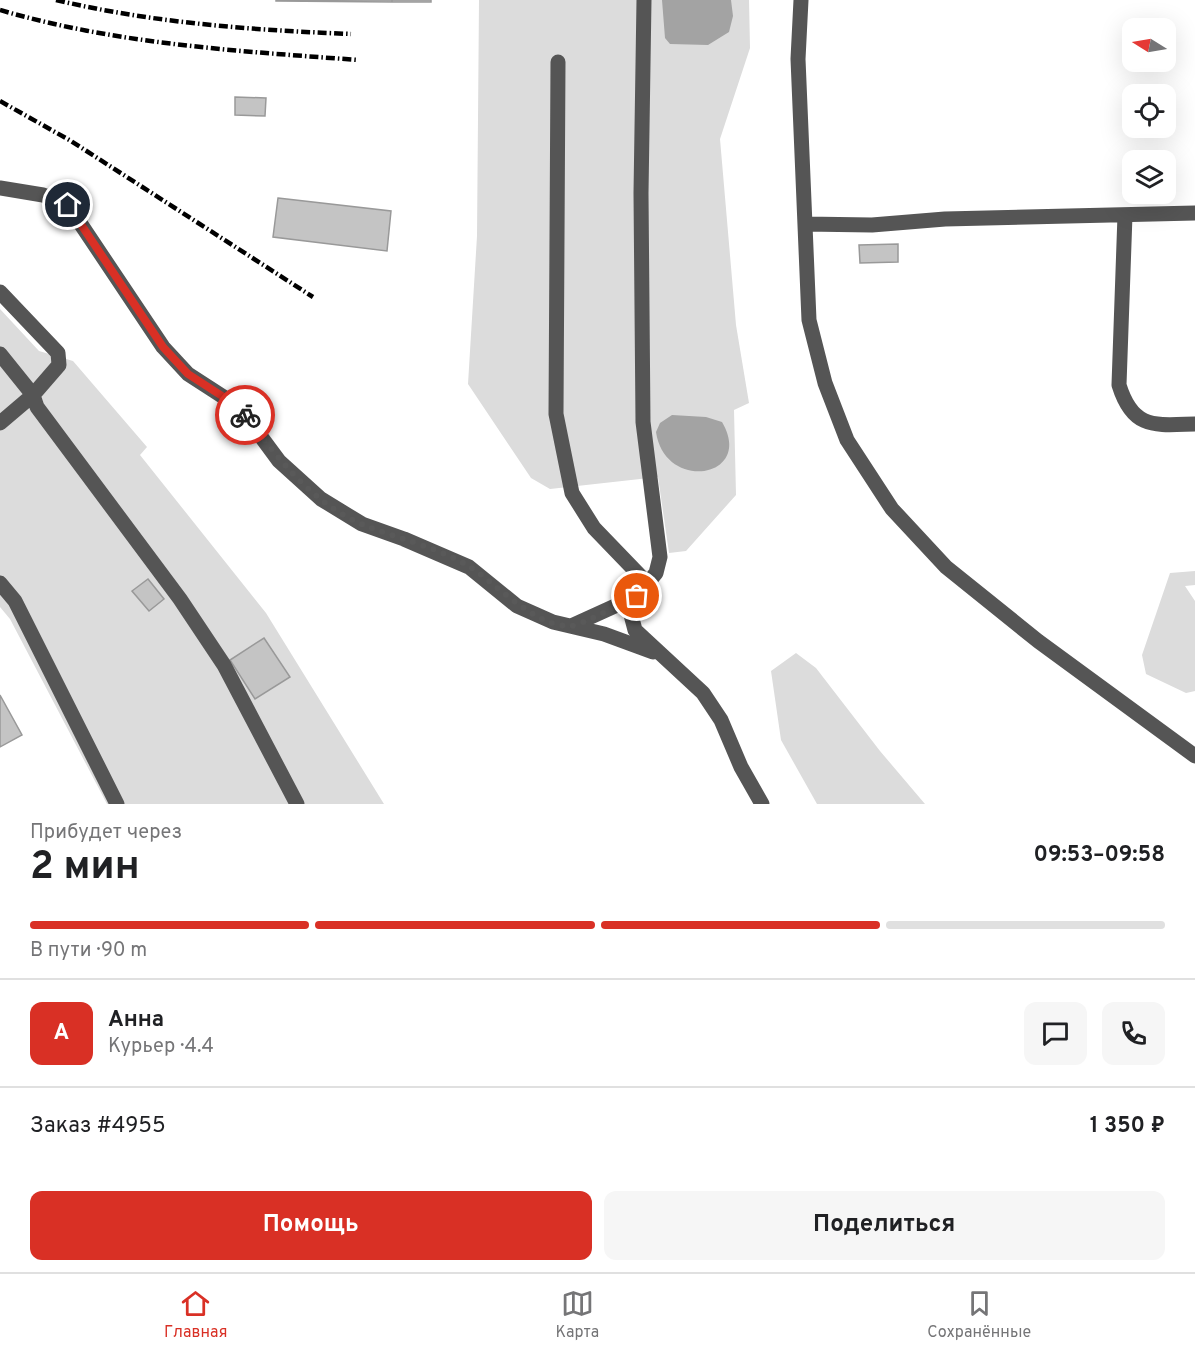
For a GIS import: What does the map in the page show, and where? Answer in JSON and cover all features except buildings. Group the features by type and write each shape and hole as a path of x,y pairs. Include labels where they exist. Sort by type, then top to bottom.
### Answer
{"street":[{"path":"644,0 641,193 643,422 660,556 656,573 637,596 630,611 635,630 658,654 703,693 721,720 741,767 762,804"},
{"path":"801,0 798,59 809,320 825,383 847,440 892,509 955,574 1038,641 1195,756"},
{"path":"558,62 556,414 572,493 594,528 647,583"},
{"path":"0,188 43,195 68,205 163,347 188,374 239,407 279,461 321,499 362,524 404,538 469,567 517,606 553,622 604,634 658,654"},
{"path":"806,224 872,225 945,219 1195,213"},
{"path":"1125,215 1119,385 1125,404 1137,418 1156,425 1195,424"},
{"path":"0,292 58,353 59,365 33,395 0,423"},
{"path":"0,354 33,395 37,407 180,599 224,665 297,804"},
{"path":"0,583 15,601 117,804"},
{"path":"571,627 637,596"}],"shaded area":[{"path":"479,0 749,0 750,48 720,139 736,325 749,403 734,410 736,495 686,551 669,553 658,477 550,489 531,478 468,384 477,236"},
{"path":"662,0 731,0 733,16 729,32 708,45 670,44 665,38"},
{"path":"0,309 39,351 73,361 147,447 140,455 266,613 384,804 107,804 10,619 0,607"},
{"path":"672,415 706,417 722,422 729,441 727,456 718,466 705,471 690,470 675,464 663,451 656,432 660,423"},
{"path":"1195,571 1195,585 1185,586 1195,601 1195,691 1186,693 1146,674 1142,655 1170,573"},
{"path":"796,653 816,668 880,751 925,804 817,804 781,740 771,671"}],"railway":[{"path":"56,0 166,20 351,34"},
{"path":"0,10 44,22 132,38 222,49 358,60"},
{"path":"0,101 71,141 313,297"}],"way so far":[{"path":"245,415 279,461 321,499 362,524 404,538 469,567 517,606 553,622 571,627 637,596"}],"route":[{"path":"68,205 163,347 188,374 239,407 245,415"}]}
